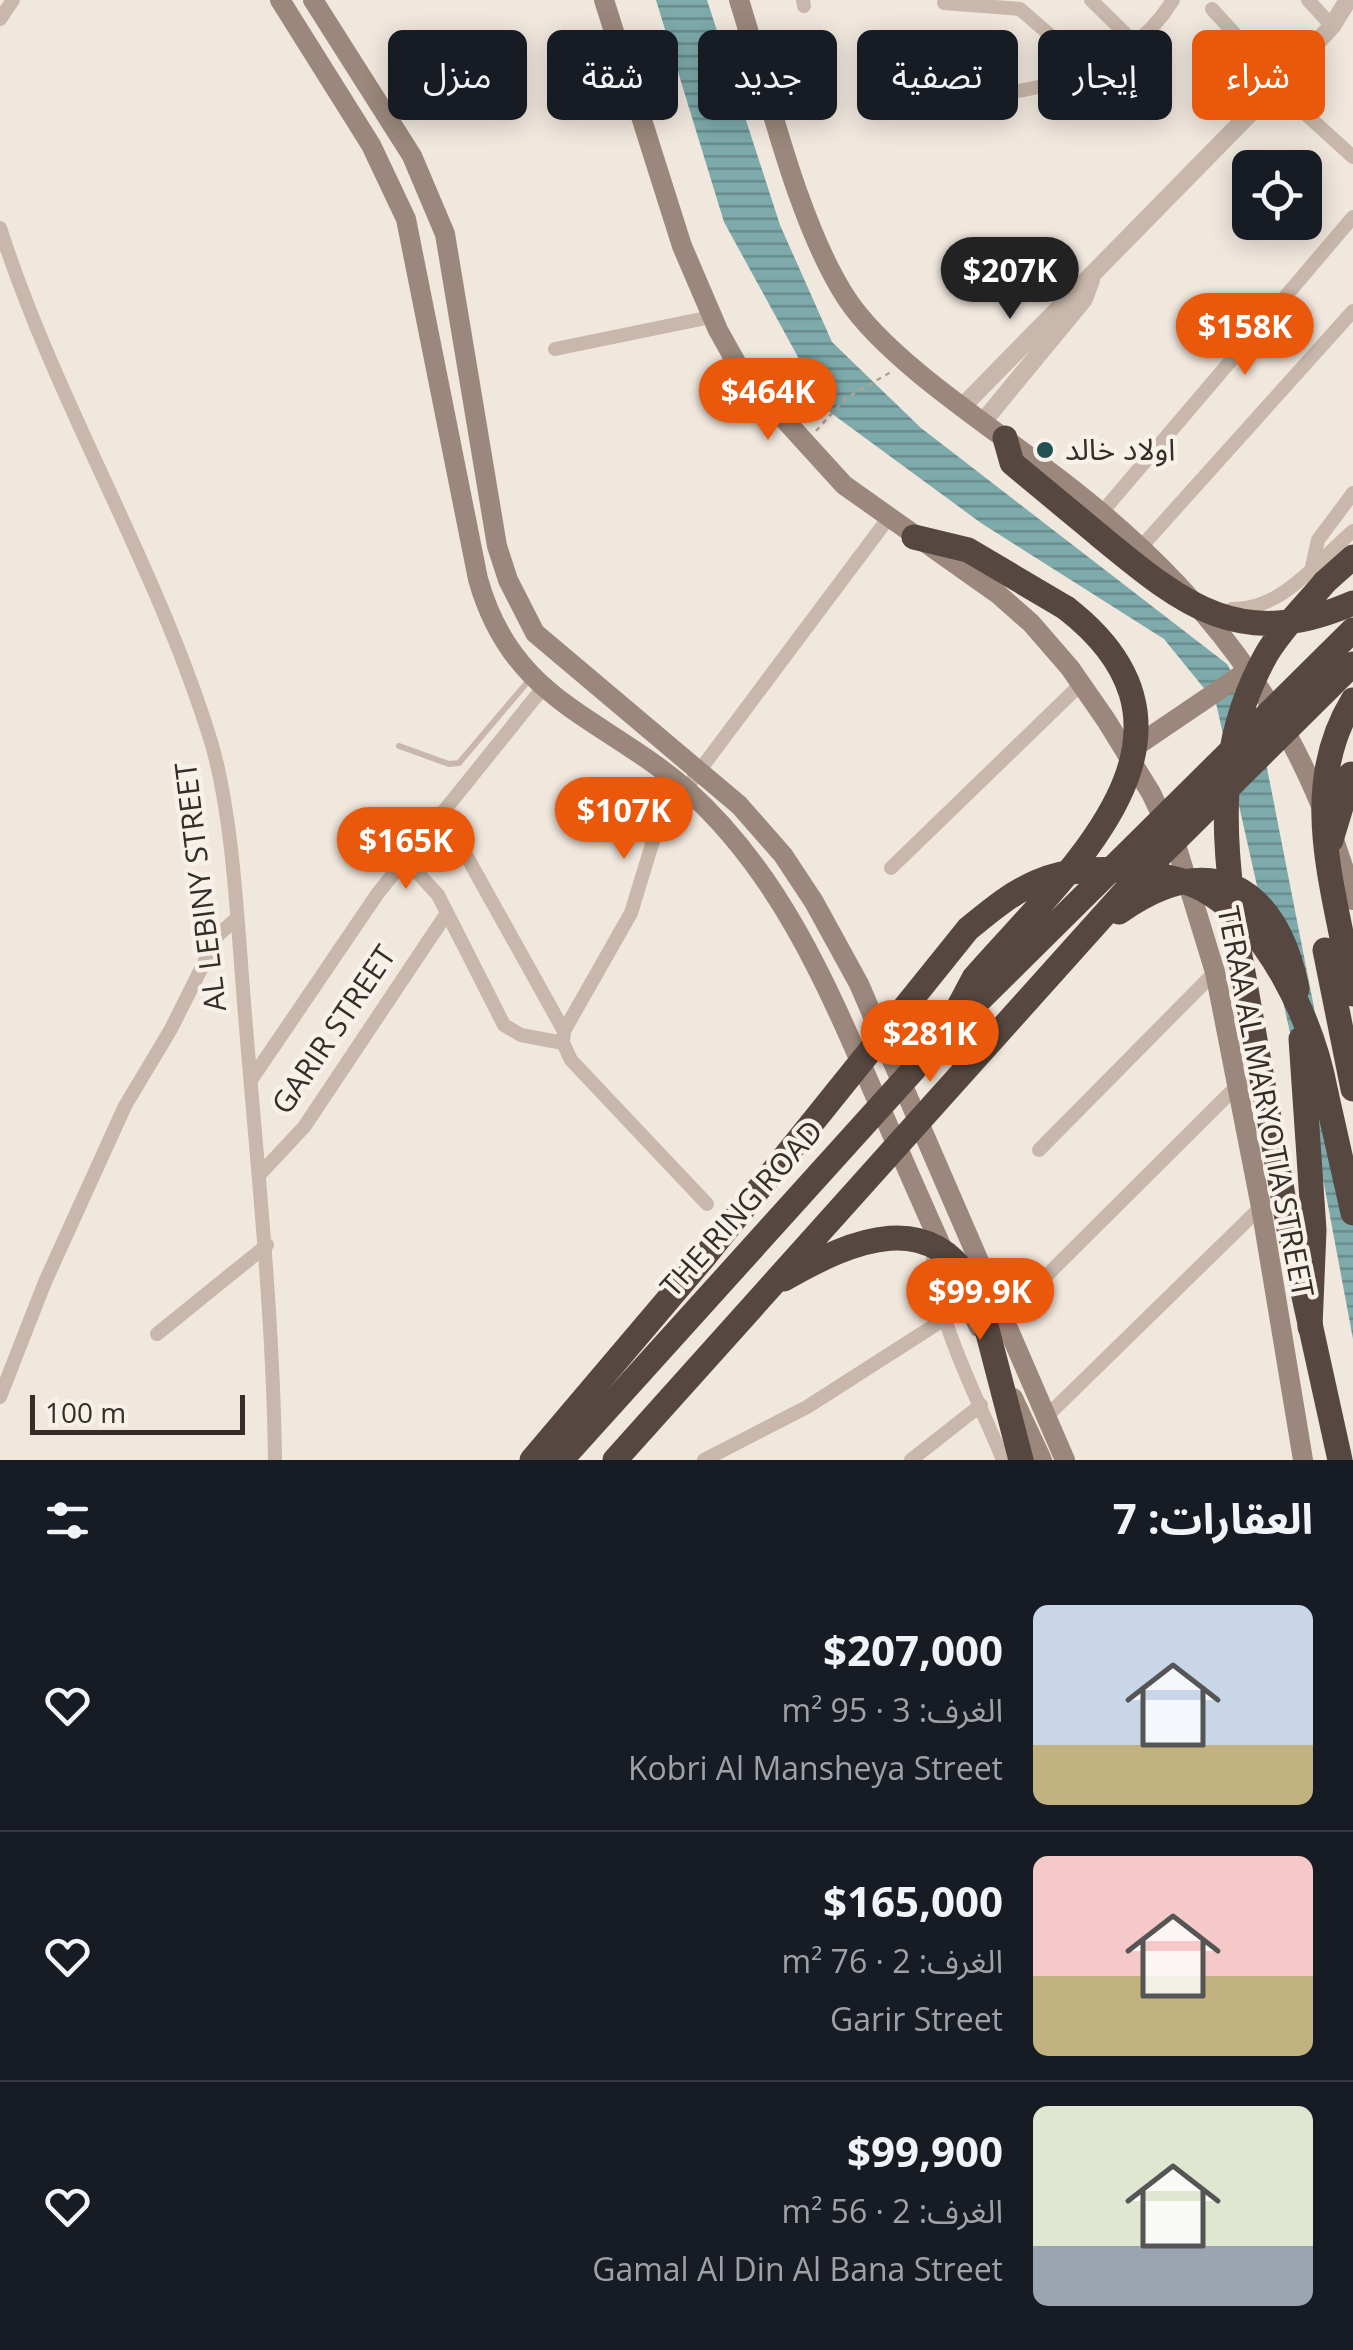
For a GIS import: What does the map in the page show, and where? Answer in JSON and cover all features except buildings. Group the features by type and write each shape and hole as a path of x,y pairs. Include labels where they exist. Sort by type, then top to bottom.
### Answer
{"highway":[{"path":"1005,438 1012,463 1101,523 1172,595 1231,621 1296,623 1353,603"},
{"path":"914,537 968,550 1066,608 1104,643 1118,665 1134,714 1132,765 1114,813 974,978 952,1026"},
{"path":"1340,1460 1310,1327 1237,939 1225,844 1225,770 1240,711 1267,653 1324,582 1353,557"},
{"name":"THE RING ROAD","path":"561,1460 952,1026 1353,630"},
{"path":"615,1460 1082,938 1353,664"},
{"path":"1350,981 1324,844 1322,788 1330,751 1353,700"},
{"path":"1353,770 1330,844 1324,917 1328,968 1353,1089"},
{"path":"532,1460 632,1345 968,929 1002,901 1040,880 1098,870 1157,875 1202,889 1238,918 1278,969 1308,1026 1353,1213"},
{"path":"1082,938 1145,894 1191,880 1235,888 1262,908 1283,934 1297,992 1310,1142 1314,1230 1310,1327"},
{"path":"767,1288 845,1246 869,1239 896,1236 922,1242 945,1255 968,1276 978,1295 1021,1460"}],"main road":[{"path":"280,0 371,145 406,218 483,596 497,632 537,683 685,789 775,891 802,935 1042,1460"},
{"path":"314,0 412,156 444,234 497,546 508,580 535,633 739,805 783,855 838,941 1065,1460"},
{"name":"TERAA AL MARYOTIA STREET","path":"604,0 682,246 712,317 756,393 844,485 887,520 998,594 1030,623 1081,684 1126,754 1177,848 1215,972 1261,1207 1303,1460"},
{"path":"740,0 805,210 847,299 962,407 1005,438"},
{"path":"1101,523 1141,546 1194,598 1295,748 1342,861 1353,900"},
{"path":"1126,754 1242,674"},
{"path":"719,823 739,805"}],"street":[{"path":"0,19 12,0"},
{"path":"1091,0 1122,30"},
{"path":"1149,30 1173,0"},
{"path":"1308,0 1332,26"},
{"path":"1325,34 1348,0"},
{"path":"944,4 1021,4 1049,30"},
{"path":"1212,9 1230,30"},
{"path":"962,407 1244,120"},
{"path":"1317,120 1351,151"},
{"path":"1101,523 1353,217"},
{"name":"AL LEBINY STREET","path":"0,228 62,389 200,711 220,783 262,1174 275,1460"},
{"path":"982,423 1084,300 1091,280"},
{"path":"1141,546 1353,312"},
{"path":"556,349 712,317"},
{"path":"1312,567 1318,540 1353,492"},
{"path":"564,1037 631,913 654,842 685,789 887,520"},
{"path":"1194,598 1234,610 1254,609 1272,602 1353,531"},
{"path":"250,1081 404,858 537,683"},
{"path":"891,868 1081,684"},
{"path":"442,812 564,1037 571,1060 707,1204"},
{"path":"404,858 426,876 504,1025 521,1035 564,1037"},
{"name":"GARIR STREET","path":"262,1174 304,1127 447,912"},
{"path":"0,1396 45,1282 125,1106 172,1029 218,935 236,919"},
{"path":"1040,1150 1215,972"},
{"path":"1003,1319 1237,1086"},
{"path":"1047,1416 1261,1207"},
{"path":"933,1228 936,1284 946,1318 1002,1460"},
{"path":"157,1334 267,1245"},
{"path":"704,1460 807,1406 946,1318"},
{"path":"911,1460 982,1405"}],"lane":[{"path":"399,746 449,764 460,763 537,683"}],"path":[{"path":"824,420 873,379"}],"water":[{"path":"656,0 707,0 717,30 698,30 698,120 746,120 780,225 832,342 921,428 1227,664 1257,717 1353,1206 1353,1339 1324,1184 1216,703 1164,639 981,523 827,410 724,222 678,72 678,30 665,30"}],"place":[{"name":"اولاد خالد","path":"1045,450"}]}
